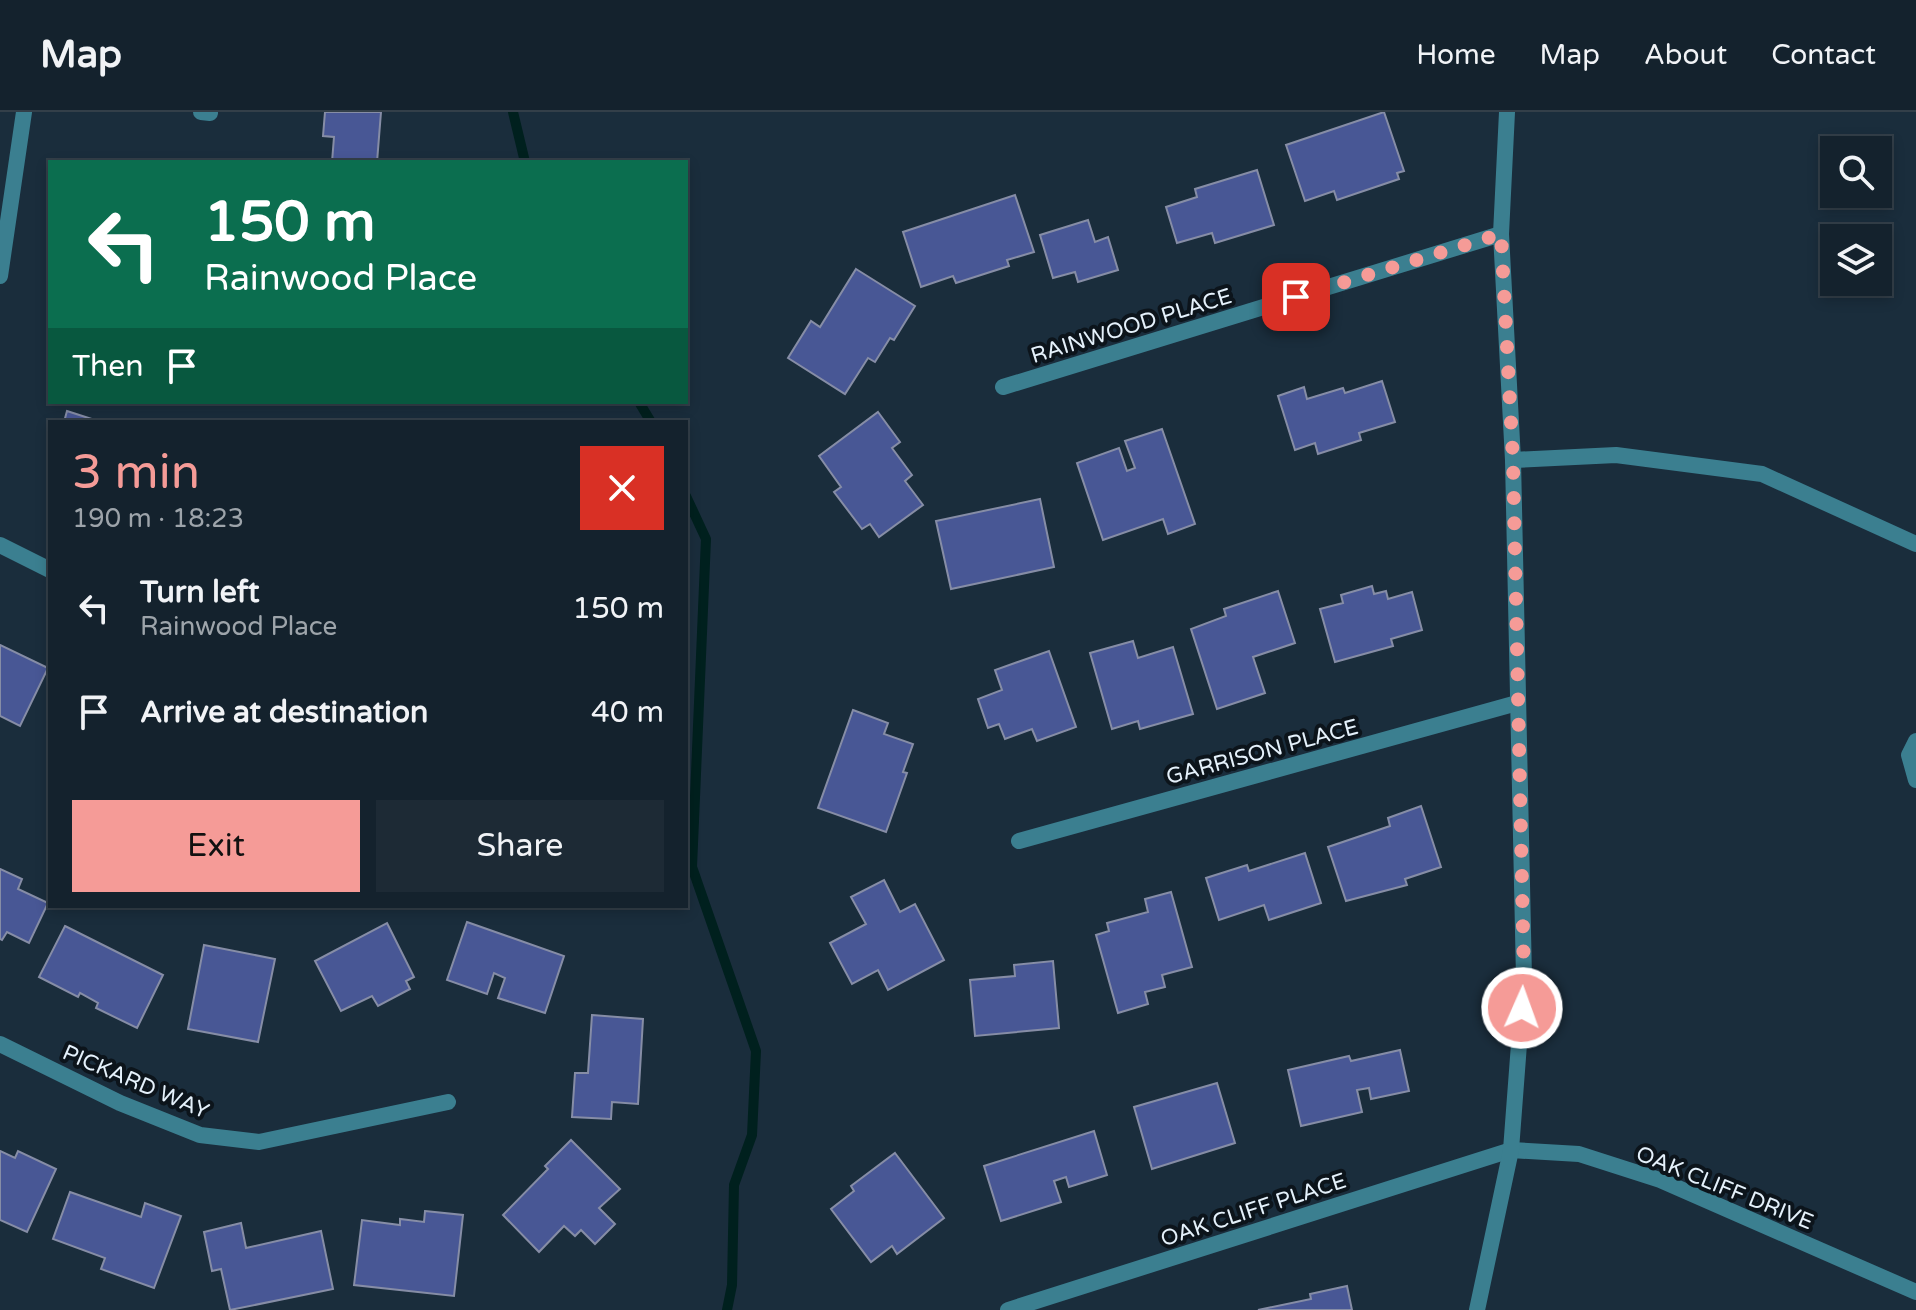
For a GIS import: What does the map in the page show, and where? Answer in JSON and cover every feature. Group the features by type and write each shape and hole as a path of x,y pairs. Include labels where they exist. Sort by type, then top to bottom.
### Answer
{"street":[{"path":"0,276 24,112"},
{"path":"1477,1310 1511,1150 1524,978 1513,460 1501,234 1507,112"},
{"name":"RAINWOOD PLACE","path":"1003,387 1501,234"},
{"path":"1513,460 1616,455 1762,474 1916,544"},
{"path":"0,545 48,569"},
{"name":"GARRISON PLACE","path":"1019,841 1517,703"},
{"path":"1916,741 1909,755 1916,780"},
{"name":"PICKARD WAY","path":"0,1044 120,1103 200,1135 259,1142 448,1102"},
{"name":"OAK CLIFF DRIVE","path":"1511,1150 1579,1154 1660,1180 1916,1292"},
{"name":"OAK CLIFF PLACE","path":"1008,1310 1511,1150"}],"building":[{"path":"325,112 381,112 377,160 332,160 334,137 323,136"},
{"path":"1384,112 1404,171 1397,173 1399,179 1337,200 1334,191 1305,201 1286,145"},
{"path":"1257,170 1274,225 1215,243 1212,233 1177,243 1166,207 1197,197 1195,189"},
{"path":"1015,195 1034,252 1007,260 1009,266 956,283 953,276 921,287 903,232"},
{"path":"1088,220 1095,242 1108,237 1118,270 1078,282 1075,272 1053,278 1040,235"},
{"path":"856,269 915,306 894,340 890,338 875,362 868,358 845,394 788,358 811,321 820,327"},
{"path":"1382,381 1395,422 1359,433 1361,440 1318,454 1315,443 1295,450 1278,396 1304,387 1307,399 1343,388 1345,393"},
{"path":"67,411 95,420 65,420"},
{"path":"878,412 900,442 892,448 912,475 905,481 923,505 879,537 870,524 862,529 834,492 841,487 819,456"},
{"path":"1162,429 1195,524 1168,534 1163,519 1103,540 1077,463 1119,448 1127,471 1135,468 1125,441"},
{"path":"1040,499 1054,567 951,589 936,521"},
{"path":"1372,586 1374,594 1386,591 1388,599 1412,592 1422,630 1391,639 1393,646 1335,662 1320,609 1343,603 1341,595"},
{"path":"1278,591 1295,643 1253,657 1265,693 1217,709 1191,629 1226,616 1224,609"},
{"path":"1133,641 1138,658 1173,647 1193,714 1140,729 1138,721 1112,729 1090,653"},
{"path":"0,645 48,668 20,726 0,716"},
{"path":"1049,651 1076,727 1037,741 1032,729 1005,739 999,724 988,728 978,699 1002,690 995,670"},
{"path":"853,710 888,723 884,734 913,744 903,772 907,773 886,832 818,808"},
{"path":"1421,806 1441,867 1405,879 1407,885 1346,901 1328,847 1390,826 1388,818"},
{"path":"1305,853 1321,903 1269,920 1264,905 1219,920 1206,878 1247,865 1249,871"},
{"path":"0,869 22,879 18,889 48,903 29,943 7,932 0,939"},
{"path":"884,880 900,912 915,904 944,960 888,990 878,970 852,984 830,943 866,924 851,897"},
{"path":"1171,892 1192,967 1162,975 1165,987 1145,992 1148,1004 1118,1013 1096,935 1109,931 1107,923 1148,912 1145,899"},
{"path":"467,922 564,956 545,1013 498,998 505,978 494,973 487,994 447,980"},
{"path":"387,923 414,977 406,981 410,989 378,1006 372,996 341,1011 315,961"},
{"path":"65,926 163,975 137,1028 96,1008 98,1003 80,993 78,997 39,977"},
{"path":"204,945 275,959 258,1042 188,1029"},
{"path":"1053,961 1059,1028 975,1036 970,980 1015,976 1014,965"},
{"path":"592,1015 643,1019 638,1104 612,1102 611,1119 572,1117 575,1073 588,1073"},
{"path":"1400,1050 1409,1091 1371,1099 1369,1088 1357,1090 1362,1112 1301,1126 1288,1070 1349,1056 1351,1061"},
{"path":"1217,1083 1235,1143 1152,1169 1134,1107"},
{"path":"1094,1131 1107,1175 1069,1187 1066,1177 1054,1181 1061,1202 1001,1221 984,1166"},
{"path":"571,1140 620,1189 599,1208 615,1224 595,1244 581,1230 575,1236 564,1226 539,1252 503,1215 548,1169 545,1166"},
{"path":"0,1151 15,1158 18,1151 56,1169 27,1232 0,1220"},
{"path":"895,1153 944,1218 897,1254 892,1246 871,1262 831,1209 854,1191 851,1186"},
{"path":"70,1192 141,1217 145,1203 181,1216 154,1288 101,1269 105,1258 53,1239"},
{"path":"425,1211 463,1215 454,1296 354,1285 362,1220 400,1225 400,1219 424,1222"},
{"path":"241,1223 246,1248 321,1231 333,1289 230,1310 221,1269 212,1271 204,1232"},
{"path":"1347,1286 1352,1310 1258,1310 1311,1299 1310,1294"}],"waterway":[{"path":"513,112 525,160"},
{"path":"640,404 650,420"},
{"path":"688,500 706,539 692,867 756,1051 752,1135 734,1185 732,1285 727,1310"}],"route":[{"path":"1296,297 1501,234 1513,460 1524,978 1522,1008"}]}
